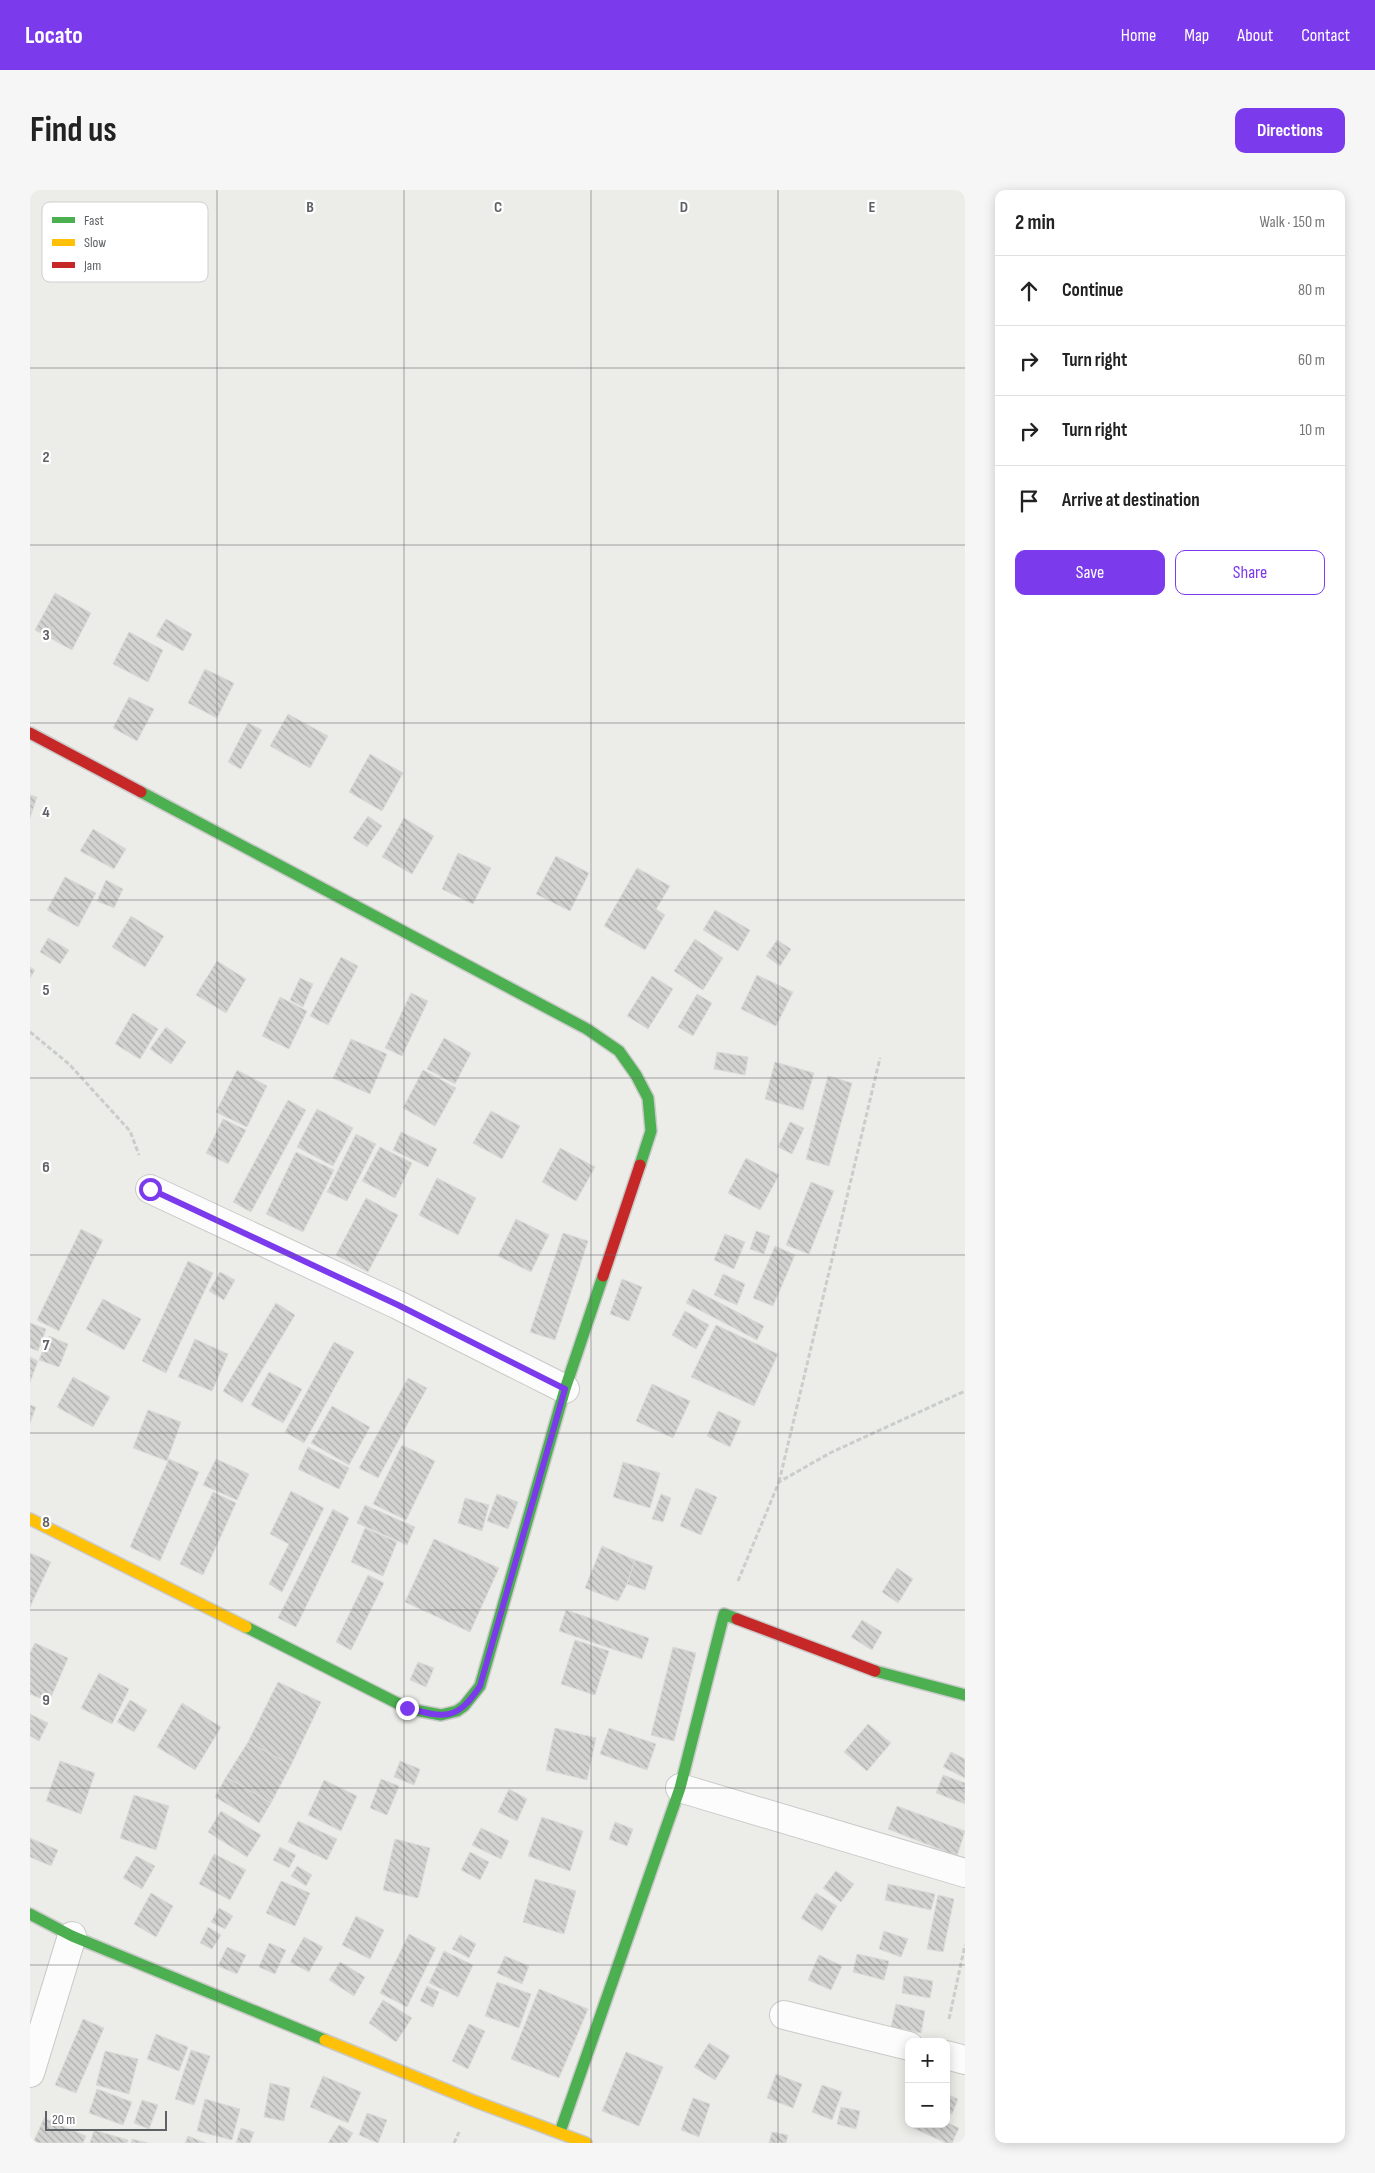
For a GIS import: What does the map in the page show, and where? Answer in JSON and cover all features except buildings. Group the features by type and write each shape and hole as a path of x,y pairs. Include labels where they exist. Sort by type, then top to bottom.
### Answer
{"street":[{"path":"30,732 587,1029 619,1051 636,1075 648,1098 651,1131 565,1389 480,1686 469,1703 456,1712 437,1716 407,1708 30,1519"},
{"path":"150,1189 398,1305 565,1389"},
{"path":"560,2132 680,1788 724,1614 888,1676 965,1695"},
{"path":"680,1788 965,1873"},
{"path":"30,1914 72,1936 474,2101 586,2143"},
{"path":"30,2073 72,1936"},
{"path":"784,2015 905,2045"},
{"path":"950,2056 965,2060"}],"path":[{"path":"30,1032 70,1064 130,1131 150,1189"},
{"path":"724,1614 779,1482 880,1058"},
{"path":"779,1482 830,1453 965,1392"},
{"path":"948,2022 965,1945"}],"traffic: fast":[{"path":"141,792 587,1029 619,1051 636,1075 648,1098 651,1131 640,1165"},
{"path":"246,1627 407,1708 441,1715 457,1711 464,1706 480,1686 565,1389 603,1276"},
{"path":"560,2132 680,1788 724,1614 737,1619"},
{"path":"875,1671 965,1695"},
{"path":"30,1914 72,1936 325,2040"}],"traffic: slow":[{"path":"30,1519 246,1627"},
{"path":"325,2040 474,2101 586,2143"}],"traffic: jam":[{"path":"30,733 141,792"},
{"path":"603,1276 640,1165"},
{"path":"737,1619 875,1671"}],"route":[{"path":"150,1189 398,1305 565,1389 480,1686 469,1703 456,1712 437,1716 407,1708"}]}
